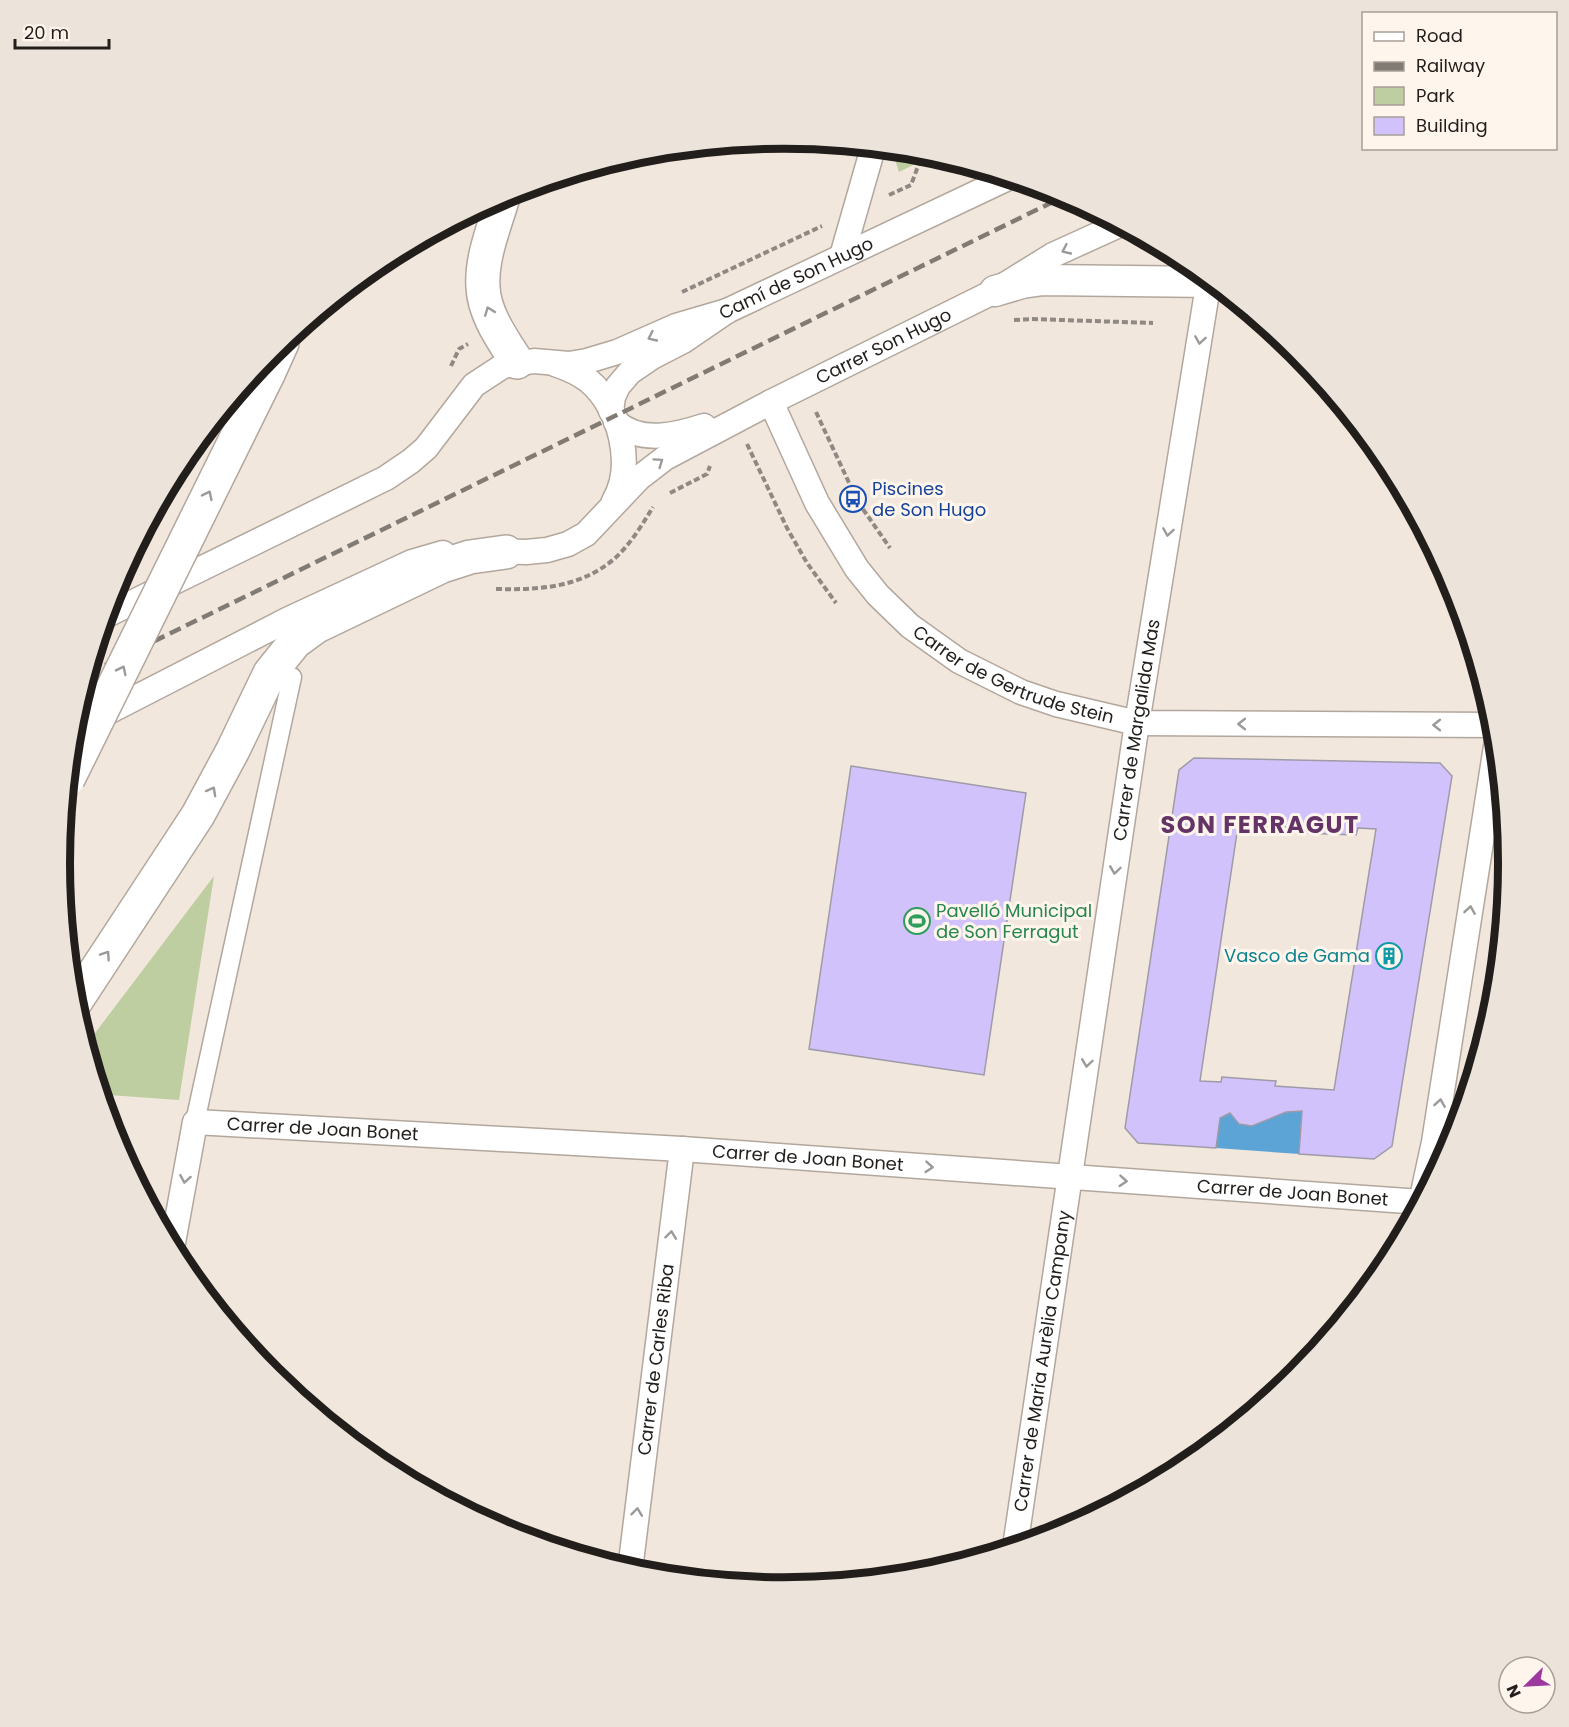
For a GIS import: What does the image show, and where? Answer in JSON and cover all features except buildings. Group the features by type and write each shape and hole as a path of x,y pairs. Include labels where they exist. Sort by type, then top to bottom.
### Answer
{"highway":[{"path":"499,210 484,266 483,287 491,317 517,362"},
{"path":"79,757 270,370"},
{"path":"82,991 198,815 228,760 267,679 284,652 317,626 442,566 470,557 506,552"}],"street":[{"path":"842,256 871,155"},
{"name":"Camí de Son Hugo","path":"614,416 613,397 618,386 630,372 652,357 683,341 727,311 998,182"},
{"name":"Carrer Son Hugo","path":"771,402 995,291 1053,255 1111,229"},
{"path":"995,291 1043,280 1196,281"},
{"name":"Carrer de Margalida Mas","path":"1071,1177 1137,723 1209,290"},
{"path":"118,609 386,478 426,448 474,385 502,366 517,362 569,364 587,361 617,352 676,326 727,311"},
{"path":"550,362 570,369 589,380 601,394 614,416 622,442 624,462 622,483 616,499 602,518"},
{"path":"614,416 633,433 671,435 771,402"},
{"path":"84,724 287,620 412,562 440,553 456,551 547,550 568,544 586,534 639,478 665,458 771,402"},
{"name":"Carrer de Gertrude Stein","path":"771,402 817,503 837,539 878,595 910,626 959,661 1021,692 1056,704 1137,723 1485,725"},
{"path":"175,1234 195,1122 292,677"},
{"path":"1427,1175 1492,771"},
{"name":"Carrer de Joan Bonet","path":"195,1122 682,1149 1413,1201"},
{"name":"Carrer de Carles Riba","path":"631,1561 682,1149"},
{"name":"Carrer de Maria Aurèlia Campany","path":"1016,1539 1071,1177"}],"path":[{"path":"854,212 911,185 920,162"},
{"path":"1012,320 1153,323"},
{"path":"738,447 826,407"},
{"path":"816,412 858,502 890,548"},
{"path":"747,443 787,528 807,563 836,603"}],"green space":[{"path":"895,159 919,162 899,172"},
{"path":"214,876 179,1100 109,1095 92,1037"}],"water":[{"path":"1302,1111 1299,1154 1216,1148 1220,1118 1230,1113 1239,1124 1248,1125 1285,1113"}],"railway":[{"path":"98,669 1053,202"}],"place":[{"name":"Piscines de Son Hugo","path":"853,499"},
{"name":"Pavelló Municipal de Son Ferragut","path":"917,921"},
{"name":"Vasco de Gama","path":"1389,956"}],"district":[{"name":"SON FERRAGUT","path":"1260,825"}]}
